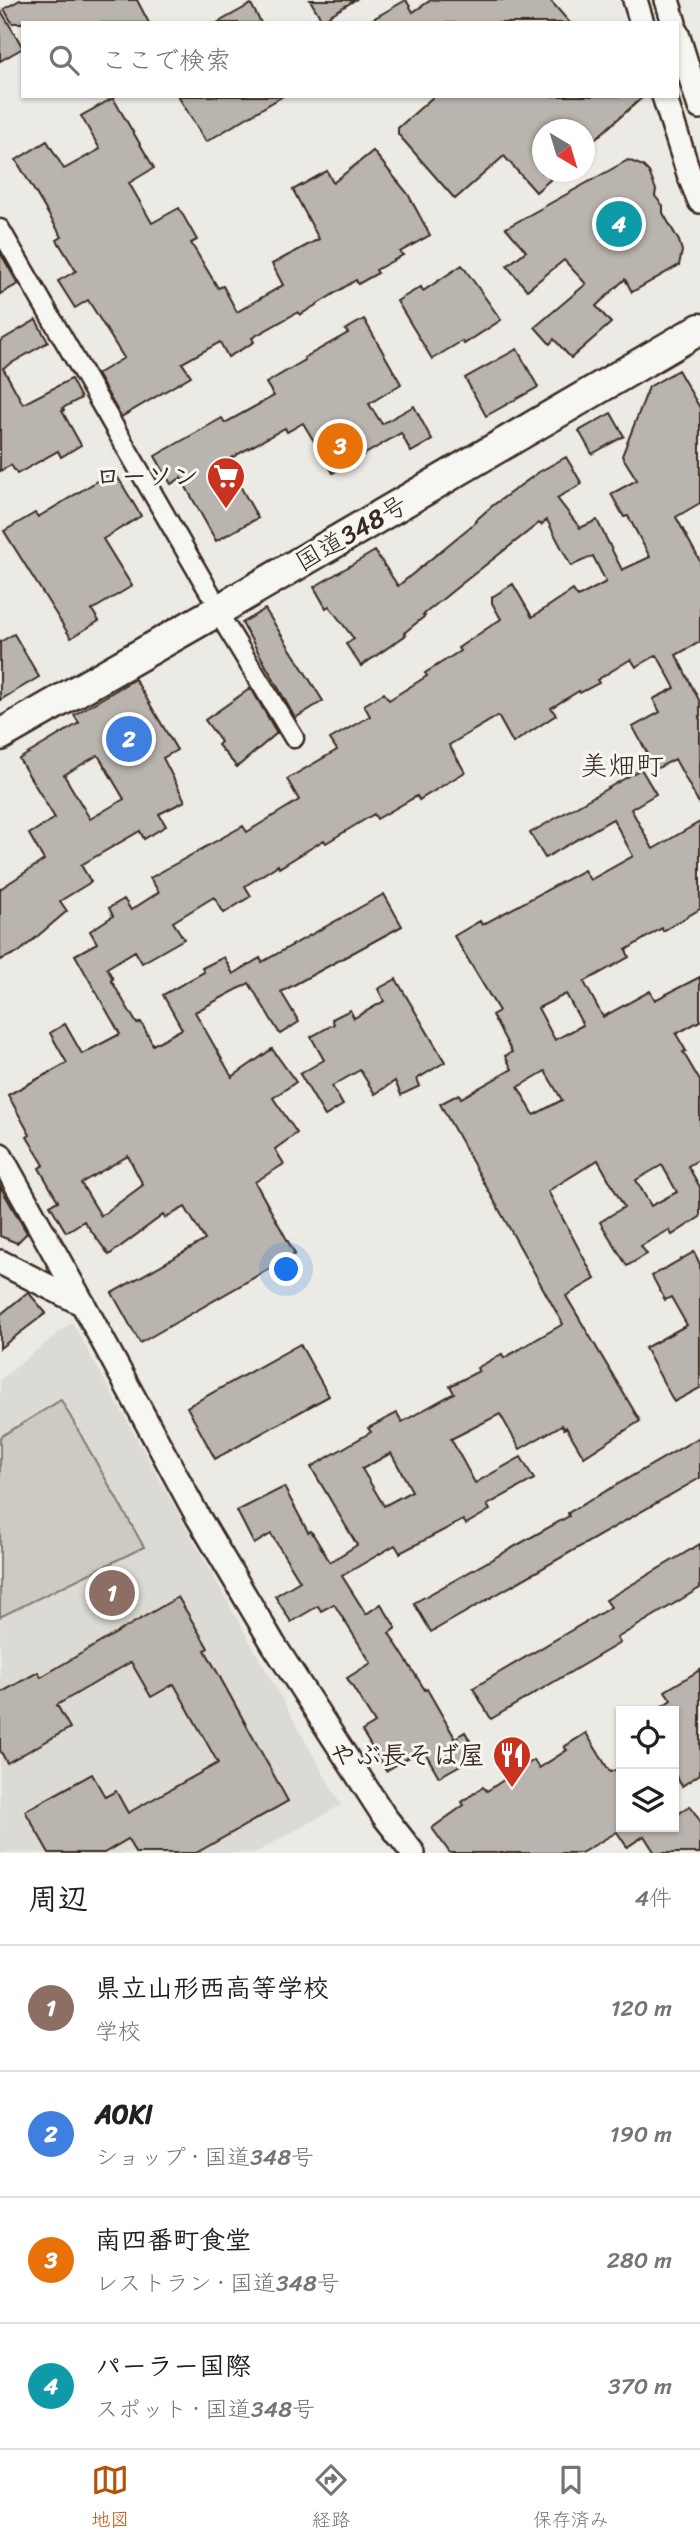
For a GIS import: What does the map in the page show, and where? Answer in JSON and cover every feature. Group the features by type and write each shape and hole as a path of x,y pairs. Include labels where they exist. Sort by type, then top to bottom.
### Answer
{"highway":[{"name":"国道348号","path":"0,735 214,602 700,309"},
{"name":"国道348号","path":"0,711 214,602 700,329"}],"street":[{"path":"635,0 641,21"},
{"path":"667,0 673,21"},
{"path":"679,40 700,107"},
{"path":"665,98 700,201"},
{"path":"0,229 293,738"},
{"path":"0,1155 198,1517 274,1645 384,1816 413,1853"},
{"path":"0,1262 83,1304"}],"shaded area":[{"path":"72,1322 341,1805 255,1853 0,1853 0,1380"},
{"path":"61,1400 144,1547 0,1617 0,1437"}],"building":[{"path":"20,0 137,0 148,21 12,23 4,9"},
{"path":"310,0 355,0 322,20"},
{"path":"406,0 413,12 431,0 550,0 568,21 369,21"},
{"path":"251,4 260,21 221,21"},
{"path":"0,9 21,49 0,61"},
{"path":"113,98 154,168 129,183 152,223 179,208 197,240 191,243 218,288 223,286 237,312 283,285 272,264 319,239 293,190 327,171 333,183 373,151 408,194 430,235 400,252 403,255 376,270 378,273 358,284 356,280 300,315 298,312 252,338 254,342 228,357 220,342 182,363 191,376 121,417 97,374 124,358 88,300 75,308 58,281 76,271 57,240 62,237 16,160 47,141 64,169 100,149 81,116"},
{"path":"179,98 280,98 206,142"},
{"path":"432,98 642,98 595,139 595,119 532,119 532,182 548,182 536,192 504,156 455,199 398,134 398,128"},
{"path":"628,160 643,166 649,172 656,190 655,196 663,206 663,213 682,251 679,265 632,292 625,279 596,306 611,323 571,358 554,339 550,344 535,327 586,284 564,260 527,290 507,266 526,251 506,228 589,182 595,182 595,178"},
{"path":"0,252 18,284 0,294"},
{"path":"462,265 501,320 464,344 462,341 432,359 397,301 421,287 423,291"},
{"path":"364,319 401,384 369,404 382,424 414,406 432,440 411,452 401,433 333,473 303,423 287,432 285,428 226,461 258,518 216,541 181,478 171,484 155,456 222,418 225,423 274,396 266,383 348,333 345,330"},
{"path":"36,320 48,342 3,368 23,404 71,379 81,398 62,411 81,445 61,457 58,451 17,474 11,465 0,471 0,341"},
{"path":"517,349 538,387 486,416 465,378"},
{"path":"678,370 700,408 700,503 676,517 700,561 700,642 676,655 700,702 700,805 675,759 656,769 633,727 660,712 653,699 675,688 657,655 636,667 631,659 597,680 599,683 580,693 579,691 551,708 556,715 513,743 498,716 449,745 465,772 419,800 417,796 377,819 374,814 326,843 324,840 279,868 278,865 245,886 251,896 224,913 214,897 173,922 184,939 142,963 135,951 107,968 113,979 111,980 137,1024 141,1022 153,1045 182,1029 163,995 204,972 202,968 224,957 233,974 260,958 262,962 384,894 402,926 281,992 299,1022 280,1034 249,983 195,1012 232,1077 272,1049 296,1082 273,1098 297,1133 275,1149 284,1164 255,1182 295,1254 140,1343 112,1293 205,1240 185,1207 165,1218 163,1215 109,1255 84,1221 66,1232 50,1205 58,1201 39,1168 44,1165 27,1137 30,1135 8,1095 67,1063 50,1033 65,1024 82,1054 120,1034 75,955 97,943 90,931 113,916 109,908 124,899 131,910 159,892 150,878 243,826 247,832 299,800 287,779 337,750 330,739 370,716 364,705 384,693 389,700 427,676 425,673 460,651 458,648 501,619 492,603 492,597 513,584 532,617 573,590 578,597 606,582 593,556 571,566 547,520 541,525 539,523 423,615 425,616 404,633 406,635 361,666 346,644 354,639 329,606 326,608 314,587 375,551 398,586 492,506 539,472 566,457 582,484 557,498 580,528 597,520 622,570 650,557 628,516 624,517 611,494 637,480 622,456 649,387","holes":["128,1156 143,1185 101,1216 81,1183"]},
{"path":"611,413 624,436 592,454 579,431"},
{"path":"114,471 141,516 103,539 132,586 92,610 99,621 71,638 4,531 35,513 38,517"},
{"path":"265,609 323,701 295,718 242,623"},
{"path":"14,634 39,677 0,700 0,642"},
{"path":"135,679 177,750 163,758 185,801 159,814 166,826 144,839 140,831 81,865 91,882 60,901 67,911 19,952 0,960 0,889 44,860 29,834 55,818 19,759 79,723 74,715","holes":["98,755 124,799 90,819 64,775"]},
{"path":"251,688 277,733 237,767 218,745 221,742 205,720"},
{"path":"641,769 656,794 631,809 653,849 700,822 700,909 626,950 629,957 584,982 603,1017 650,991 655,1000 700,977 700,1021 676,1034 700,1081 700,1159 688,1166 700,1187 700,1217 672,1235 669,1230 641,1246 647,1254 627,1266 600,1222 624,1207 598,1160 548,1191 595,1279 566,1296 640,1421 584,1457 566,1427 564,1429 562,1425 520,1449 500,1414 451,1439 475,1483 521,1457 534,1479 487,1505 490,1510 466,1524 463,1520 400,1553 395,1545 342,1576 366,1614 381,1604 396,1628 389,1633 425,1690 427,1689 455,1738 465,1732 478,1755 439,1777 423,1749 386,1771 362,1731 375,1723 347,1678 371,1663 334,1604 321,1611 318,1606 291,1622 275,1596 300,1581 271,1534 254,1544 237,1511 284,1487 308,1532 311,1531 330,1562 357,1545 311,1467 371,1432 368,1428 397,1413 402,1422 454,1393 450,1386 479,1371 477,1368 502,1354 504,1358 563,1324 440,1104 459,1094 461,1098 512,1069 505,1056 512,1052 492,1015 499,1011 454,936 480,921 482,925 584,870 590,880 633,856 613,819 545,858 530,833","holes":["566,994 583,1025 555,1040 538,1008","545,1071 562,1100 534,1115 518,1087","662,1165 677,1192 651,1206 636,1180","391,1453 412,1491 384,1506 362,1469"]},
{"path":"396,979 445,1062 417,1079 420,1086 401,1095 395,1081 375,1094 360,1070 332,1086 343,1105 325,1116 300,1074 324,1060 311,1037 334,1024 332,1019 350,1010 354,1018 384,1001 378,989"},
{"path":"0,1186 27,1233 17,1243 0,1236"},
{"path":"694,1252 700,1264 700,1388 674,1402 645,1348 687,1325 671,1297 665,1300 652,1276"},
{"path":"28,1292 46,1313 0,1348 0,1315"},
{"path":"300,1344 329,1396 215,1459 187,1407"},
{"path":"700,1437 700,1478 431,1632 414,1603 569,1516 568,1513"},
{"path":"700,1544 700,1588 617,1638 620,1643 491,1719 473,1688 611,1607 606,1600"},
{"path":"178,1597 208,1648 205,1650 288,1801 196,1853 135,1853 128,1839 104,1853 49,1853 25,1811 92,1774 105,1797 116,1791 128,1813 218,1763 174,1684 151,1697 131,1662 57,1705 70,1728 7,1763 0,1750 0,1693 38,1672 41,1677"},
{"path":"700,1670 700,1774 682,1786 679,1781 679,1706 662,1706 671,1700 665,1691"},
{"path":"586,1733 610,1772 615,1770 617,1832 581,1853 450,1853 432,1828 464,1805 462,1802 483,1787 487,1791 534,1760 539,1768 567,1750 564,1747"},
{"path":"690,1806 700,1821 700,1853 655,1853 644,1836 627,1847 617,1832 679,1832 679,1814"}],"place":[{"name":"パーラー国際","path":"619,224"},
{"name":"南四番町食堂","path":"340,446"},
{"name":"ローソン","path":"226,510"},
{"name":"AOKI","path":"129,739"},
{"name":"県立山形西高等学校","path":"112,1593"},
{"name":"やぶ長そば屋","path":"512,1789"}],"district":[{"name":"美畑町","path":"622,765"}]}
